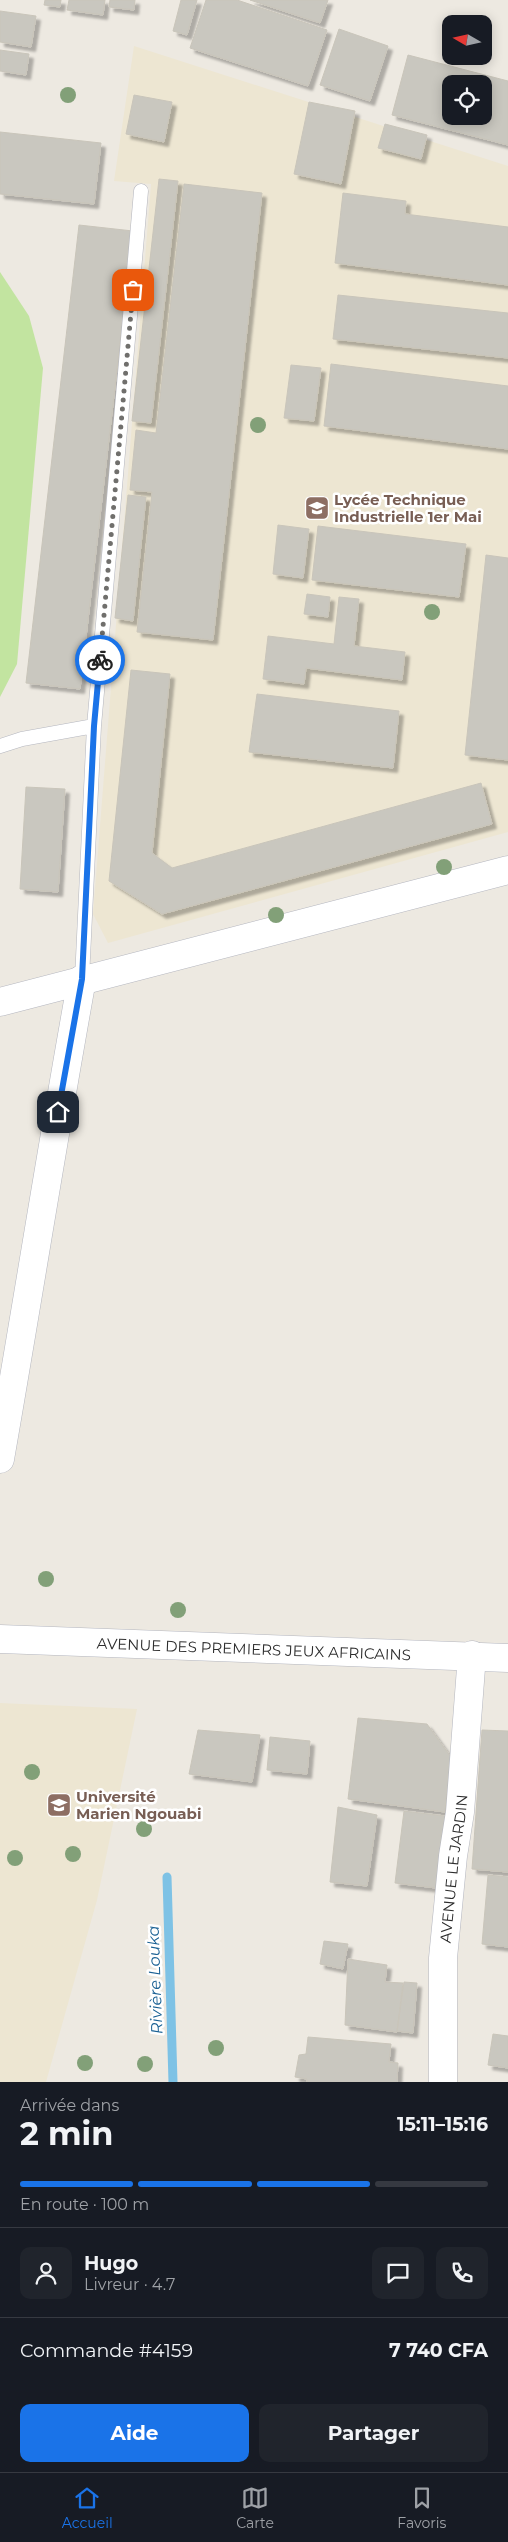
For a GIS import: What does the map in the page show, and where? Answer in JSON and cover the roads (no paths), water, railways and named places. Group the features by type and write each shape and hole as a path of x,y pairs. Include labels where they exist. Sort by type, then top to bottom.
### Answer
{"street":[{"path":"0,1002 82,979 508,870"},
{"path":"0,1459 51,1150 82,979"},
{"name":"AVENUE DES PREMIERS JEUX AFRICAINS","path":"0,1639 508,1658"},
{"name":"AVENUE LE JARDIN","path":"443,2082 443,1958 452,1856 460,1812 472,1656"}],"lane":[{"path":"82,979 94,726 141,191"},
{"path":"0,746 22,739 94,726"}],"waterway":[{"name":"Rivière Louka","path":"167,1877 173,2082"}],"place":[{"name":"Lycée Technique Industrielle 1er Mai","path":"317,508"},
{"name":"Université Marien Ngouabi","path":"59,1805"}]}
